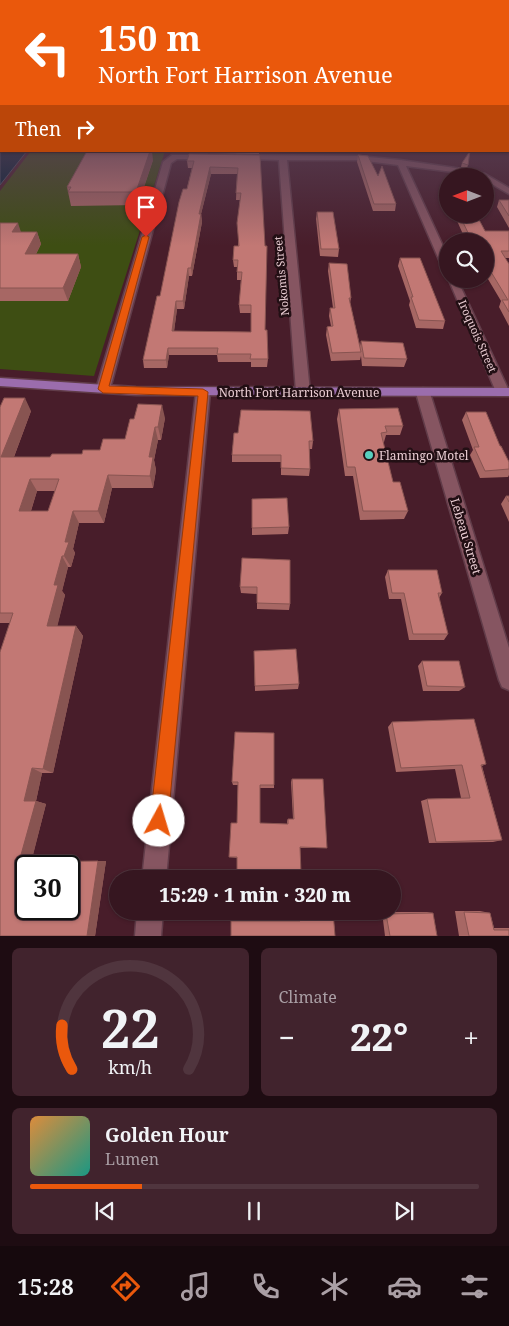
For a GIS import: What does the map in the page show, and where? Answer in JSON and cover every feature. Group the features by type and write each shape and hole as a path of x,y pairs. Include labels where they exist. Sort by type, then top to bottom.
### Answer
{"main road":[{"name":"North Fort Harrison Avenue","path":"0,382 103,389 203,392 506,392"}],"street":[{"path":"103,389 167,162 170,159"},
{"name":"Nokomis Street","path":"283,159 303,392"},
{"path":"365,159 441,168"},
{"path":"400,162 439,248"},
{"path":"494,183 509,192"},
{"name":"Iroquois Street","path":"456,288 506,392"},
{"path":"155,870 203,392"},
{"name":"Lebeau Street","path":"424,392 509,680"},
{"path":"148,936 149,920"}],"green space":[{"path":"25,159 163,159 94,376 0,369 0,191"}],"water":[{"path":"0,159 21,159 0,185"}],"building":[{"path":"83,159 147,159 136,192 68,192 71,187 67,187"},
{"path":"188,159 260,159 265,246 267,246 265,330 267,330 268,359 250,359 251,354 217,354 218,348 168,348 166,360 143,360 157,296 160,296 179,202 183,189 187,189 194,161 187,161","holes":["210,167 238,168 236,193 241,193 237,223 239,246 234,246 233,260 238,260 237,272 242,272 239,305 251,305 251,332 172,331 176,301 183,301 188,268 191,268 201,214 199,214"]},
{"path":"359,159 369,159 378,176 382,166 396,204 374,204"},
{"path":"465,159 469,159 468,165 462,163"},
{"path":"499,200 509,200 509,216"},
{"path":"317,212 333,212 339,249 321,249"},
{"path":"0,223 18,223 12,232 37,232 25,254 78,254 63,288 0,288"},
{"path":"463,223 481,223 485,231 509,231 509,251 501,251 509,264 509,312 502,300 508,300 494,277 494,233 468,233"},
{"path":"400,258 420,258 445,321 419,320"},
{"path":"329,263 347,264 351,298 349,298 361,352 332,353 327,327 333,326 330,308 335,308"},
{"path":"361,341 403,343 407,359 364,358"},
{"path":"4,398 25,398 1,457 50,457 52,454 82,454 83,450 100,450 103,439 125,439 130,419 134,419 138,404 162,405 149,457 153,457 150,476 108,475 98,511 73,511 65,542 69,542 64,556 62,556 54,585 58,585 47,626 76,626 43,769 32,768 24,801 36,801 21,855 15,855 15,920 80,920 80,861 98,861 87,936 0,936 0,652 13,613 0,613 0,407","holes":["30,479 59,479 48,511 19,511"]},
{"path":"398,408 403,426 385,426 387,432 381,433 393,482 400,482 408,511 363,511 355,467 347,467 339,409"},
{"path":"241,410 310,411 313,441 309,441 310,469 281,468 281,455 232,455 234,433 238,433"},
{"path":"466,412 486,412 509,462 509,469 485,471 474,447 479,447"},
{"path":"287,498 289,527 252,528 252,499"},
{"path":"242,558 290,560 290,604 257,603 257,587 240,587"},
{"path":"388,570 437,570 442,593 438,593 448,634 413,634 404,593 392,593"},
{"path":"296,649 299,684 255,686 254,651"},
{"path":"422,661 459,661 465,687 427,686"},
{"path":"474,719 486,764 481,765 502,840 436,842 427,799 470,798 462,765 401,768 392,722"},
{"path":"235,732 274,733 274,785 260,785 260,823 288,824 288,819 294,819 292,779 323,779 327,848 300,847 301,870 237,870 237,857 229,857 231,823 237,823 238,782 232,782"},
{"path":"464,912 490,913 494,930 509,930 509,936 469,936"},
{"path":"433,913 437,936 390,936 387,920 401,920 401,914"},
{"path":"334,920 335,936 231,936 231,921"}],"place":[{"name":"Flamingo Motel","path":"369,455"}],"route":[{"path":"146,237 103,389 203,392 159,821"}]}
